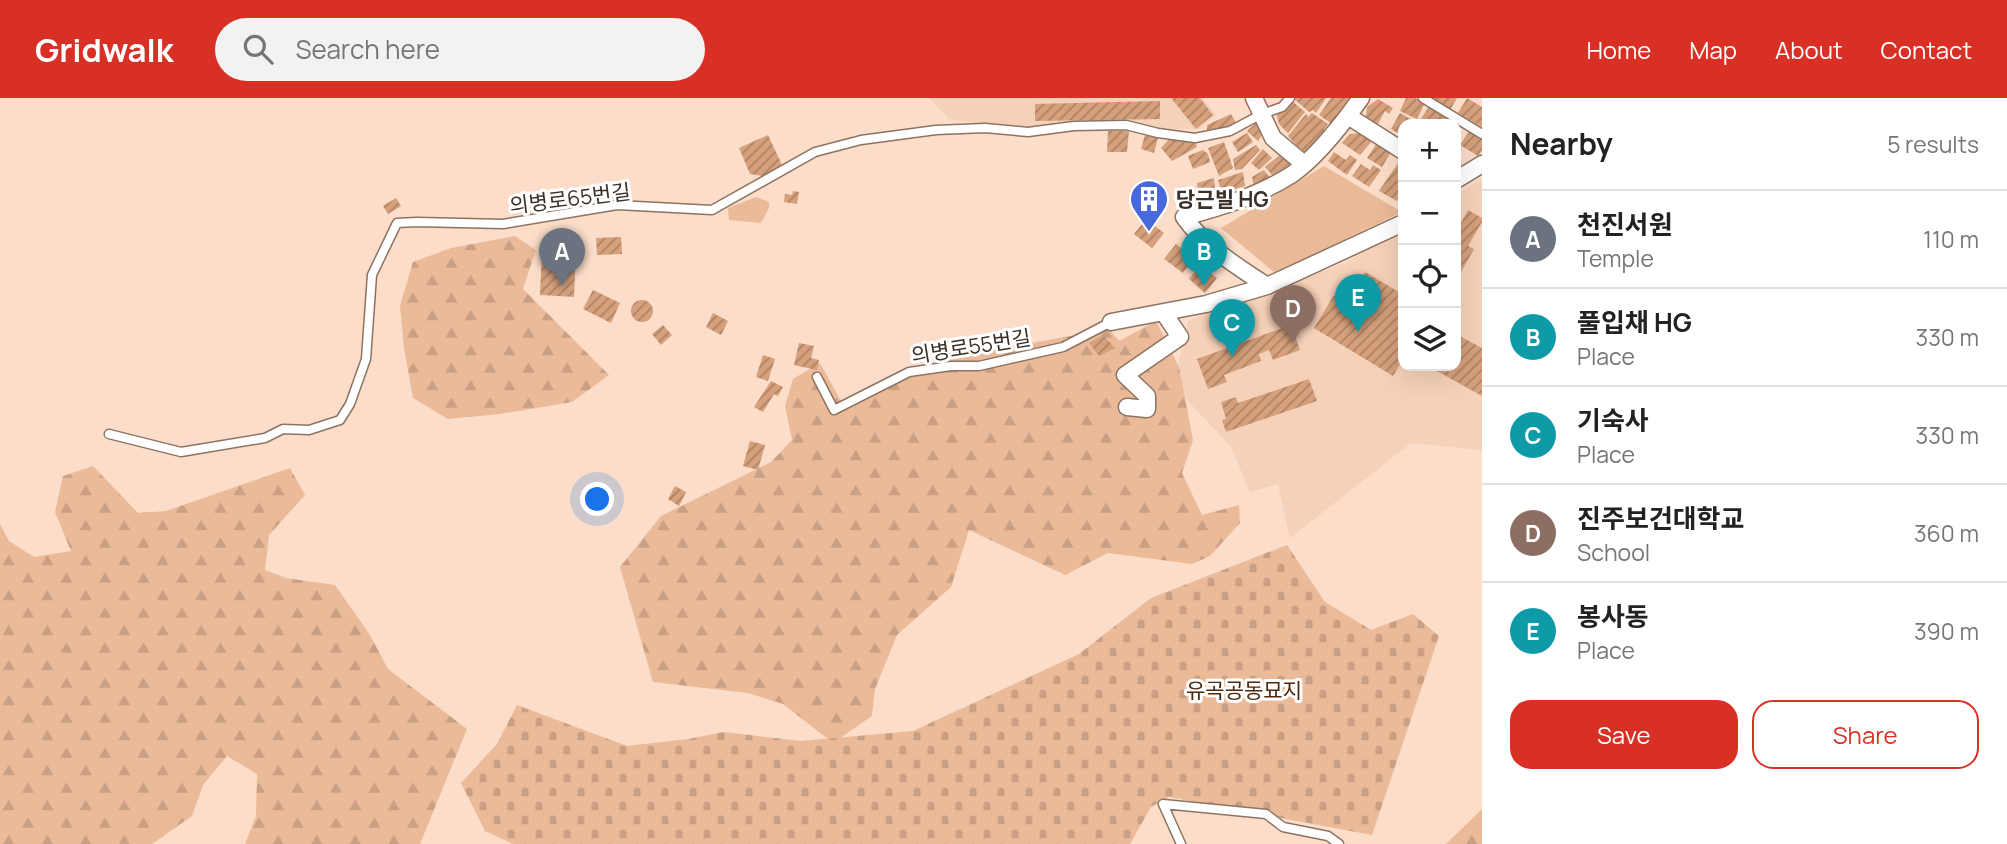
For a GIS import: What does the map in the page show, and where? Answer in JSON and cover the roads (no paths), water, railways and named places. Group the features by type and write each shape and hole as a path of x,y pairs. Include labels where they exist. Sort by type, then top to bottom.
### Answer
{"street":[{"path":"1254,98 1273,138 1304,164"},
{"path":"1267,286 1226,259 1184,217 1251,197 1293,174 1348,116 1361,98"},
{"path":"1348,116 1398,148"},
{"path":"1461,177 1482,164"},
{"path":"1111,322 1206,304 1267,286 1398,225"},
{"path":"1127,407 1147,409 1147,396 1125,375 1180,337 1164,313"}],"lane":[{"name":"의병로65번길","path":"109,434 181,452 265,438 283,429 309,430 340,420 350,404 366,359 372,275 397,223 503,224 617,205 712,210 815,152 861,140 936,130 985,128 1028,132 1074,126 1126,125 1195,138 1230,131 1282,107 1290,98"},
{"path":"1423,98 1482,134"},
{"name":"의병로55번길","path":"817,377 834,410 909,372 951,366 979,366 1063,347 1111,322"},
{"path":"1181,844 1163,804 1266,814 1283,827 1328,836 1339,844"}],"place":[{"name":"당근빌 HG","path":"1149,233"},
{"name":"천진서원","path":"562,286"},
{"name":"풀입채 HG","path":"1204,286"},
{"name":"봉사동","path":"1358,332"},
{"name":"진주보건대학교","path":"1293,343"},
{"name":"기숙사","path":"1232,357"}],"park label":[{"name":"유곡공동묘지","path":"1244,690"}]}
